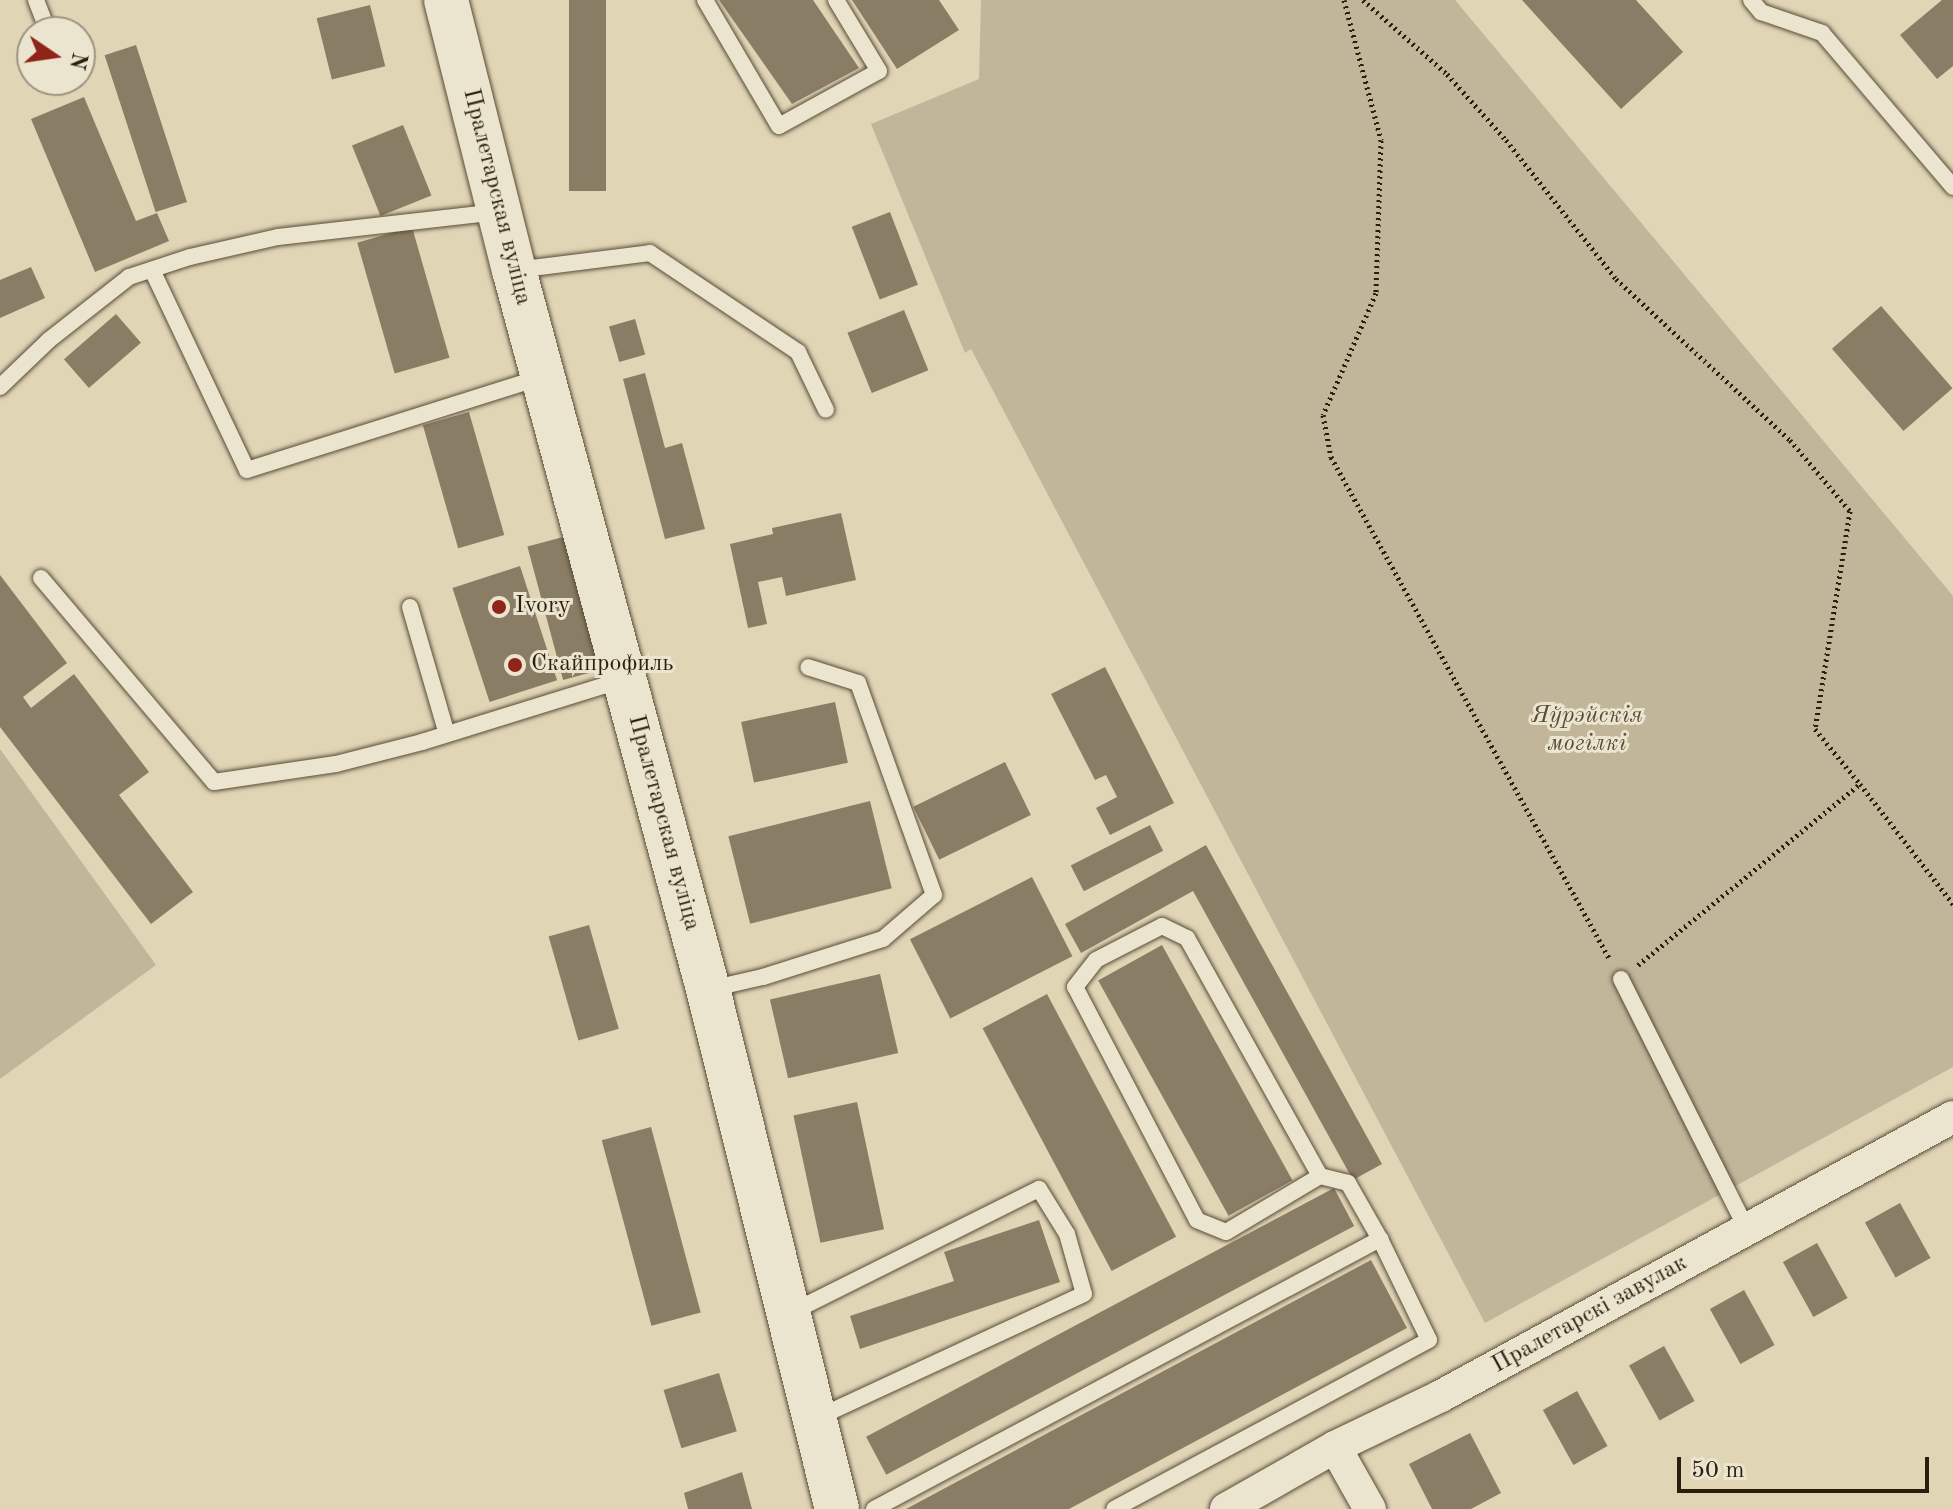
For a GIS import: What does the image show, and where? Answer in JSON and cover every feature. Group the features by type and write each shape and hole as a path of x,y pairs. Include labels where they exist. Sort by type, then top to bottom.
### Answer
{"street":[{"name":"Пралетарская вуліца","path":"446,0 514,270 708,989 791,1312 837,1509"},
{"name":"Пралетарскі завулак","path":"1226,1509 1335,1447 1441,1396 1953,1117"},
{"path":"1335,1447 1370,1509"}],"lane":[{"path":"705,0 779,126 879,71 836,0"},
{"path":"1751,0 1761,12 1822,33 1953,187"},
{"path":"0,387 49,340 129,277 278,237 499,212"},
{"path":"514,270 650,253 798,352 826,410"},
{"path":"152,270 247,470 543,377"},
{"path":"41,578 214,782 336,764 447,734 624,679"},
{"path":"410,607 447,734"},
{"path":"708,989 763,977 883,939 934,895 858,683 808,667"},
{"path":"1114,1509 1429,1340 1380,1239 1348,1183 1320,1176 1226,1232 1197,1220 1075,987 1096,960 1162,926 1187,938 1320,1176"},
{"path":"1621,979 1747,1229"},
{"path":"791,1312 1039,1189 1067,1234 1084,1294 816,1418"},
{"path":"874,1509 1380,1239"}],"path":[{"path":"1344,0 1381,140 1381,155 1376,293 1323,415 1331,457 1621,979 1860,784"},
{"path":"1363,0 1447,74 1506,140 1616,279 1790,440 1850,511 1815,729 1953,904"}],"green space":[{"name":"Яўрэйскія могілкі","path":"981,0 1455,0 1953,596 1953,1067 1485,1323 971,349 965,353 871,124 979,79"},
{"path":"0,749 156,965 0,1079"}],"building":[{"path":"569,0 606,0 606,191 569,191"},
{"path":"719,0 813,0 859,68 792,104"},
{"path":"852,0 939,0 959,30 897,69"},
{"path":"1522,0 1636,0 1683,52 1621,109"},
{"path":"1942,0 1953,0 1953,66 1937,79 1900,35"},
{"path":"370,5 385,66 332,79 317,18"},
{"path":"136,45 187,202 156,212 105,55"},
{"path":"84,97 136,221 157,213 169,241 95,272 31,119"},
{"path":"403,125 431,195 380,216 352,146"},
{"path":"890,212 918,285 880,300 852,227"},
{"path":"412,227 449,358 395,373 357,243"},
{"path":"31,267 45,298 0,318 0,280"},
{"path":"1881,306 1953,388 1903,431 1832,349"},
{"path":"904,310 928,370 872,393 847,333"},
{"path":"116,314 141,343 89,388 64,359"},
{"path":"635,319 645,355 619,362 609,326"},
{"path":"645,373 665,448 682,443 705,529 665,539 623,379"},
{"path":"469,412 504,535 458,548 423,425"},
{"path":"841,513 856,580 786,596 782,577 758,582 767,624 748,628 730,544 773,534 772,528"},
{"path":"567,536 603,669 563,680 527,547"},
{"path":"520,566 557,680 490,702 452,588"},
{"path":"0,575 67,663 23,697 31,708 74,674 149,772 119,795 193,892 151,924 0,727"},
{"path":"1105,667 1174,803 1110,835 1096,808 1117,797 1106,775 1095,780 1051,694"},
{"path":"835,702 848,763 754,783 741,722"},
{"path":"1005,762 1031,815 939,860 913,807"},
{"path":"870,801 892,888 750,924 728,836"},
{"path":"1150,825 1163,851 1084,891 1071,865"},
{"path":"1206,845 1382,1164 1353,1180 1193,891 1081,953 1065,924"},
{"path":"1032,877 1072,956 950,1018 910,939"},
{"path":"589,925 619,1029 578,1040 549,937"},
{"path":"1162,945 1292,1180 1229,1216 1098,980"},
{"path":"880,974 898,1053 788,1078 770,999"},
{"path":"1047,994 1176,1237 1112,1271 983,1028"},
{"path":"857,1102 884,1229 820,1243 793,1116"},
{"path":"651,1127 701,1312 651,1326 602,1140"},
{"path":"1334,1188 1354,1226 886,1475 866,1437"},
{"path":"1900,1203 1931,1258 1896,1277 1865,1222"},
{"path":"1039,1220 1060,1282 860,1349 850,1316 954,1281 944,1252"},
{"path":"1817,1243 1848,1298 1813,1317 1783,1262"},
{"path":"1371,1260 1407,1328 1069,1509 906,1509"},
{"path":"1744,1290 1775,1345 1740,1364 1710,1309"},
{"path":"1664,1346 1695,1401 1660,1420 1629,1365"},
{"path":"719,1373 737,1431 681,1448 664,1390"},
{"path":"1577,1391 1608,1446 1573,1465 1543,1410"},
{"path":"1470,1433 1501,1493 1471,1509 1432,1509 1409,1464"},
{"path":"742,1472 752,1509 688,1509 684,1493"}],"place":[{"name":"Ivory","path":"499,607"},
{"name":"Скайпрофиль","path":"515,665"}]}
